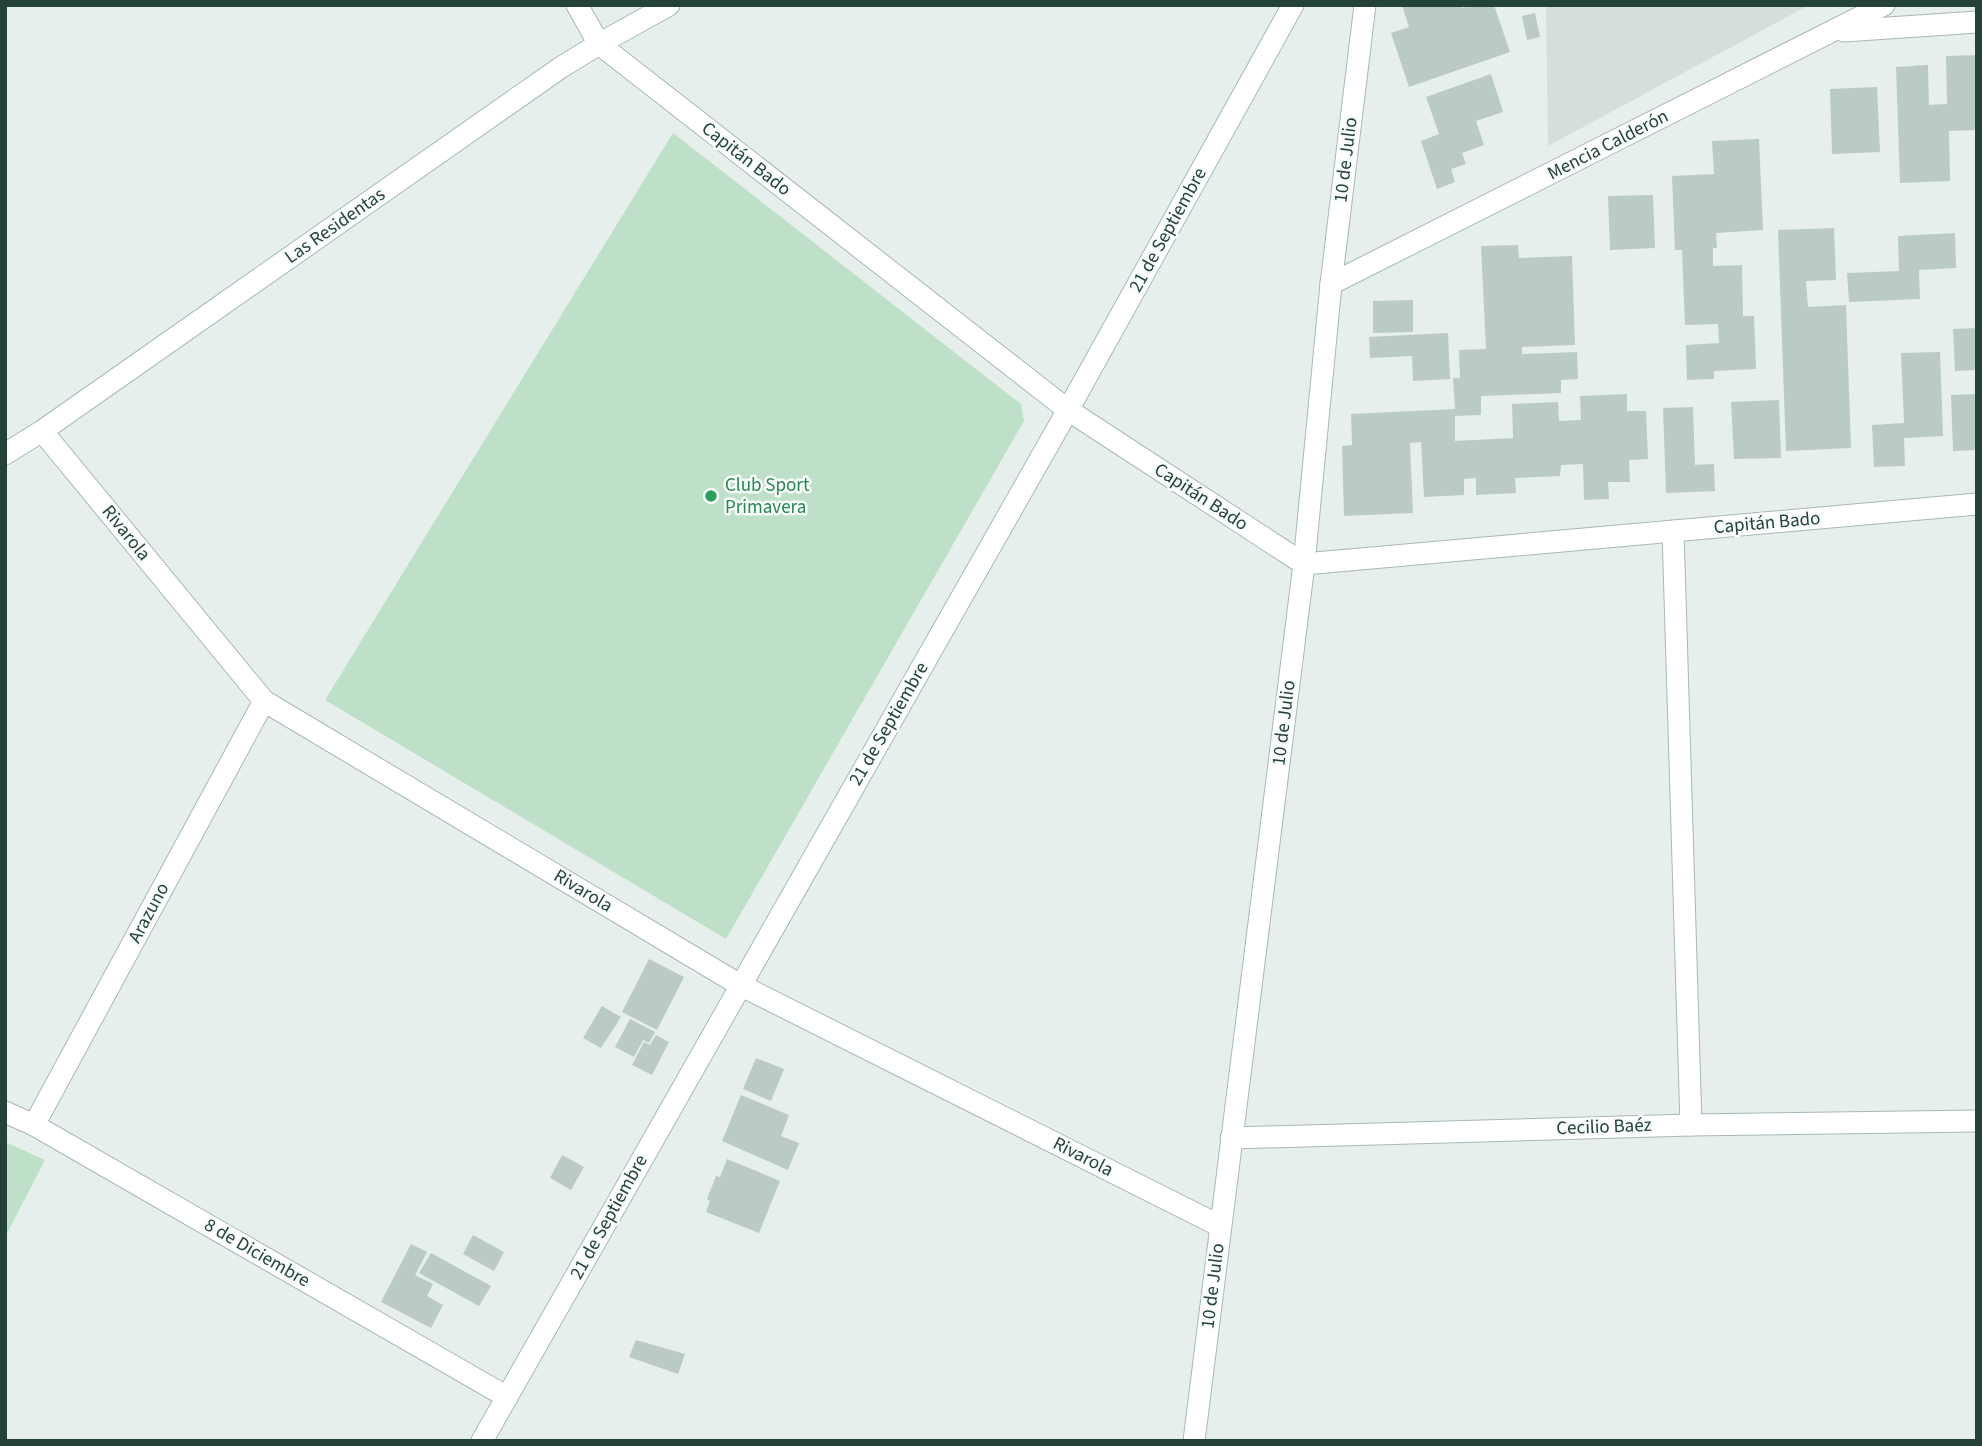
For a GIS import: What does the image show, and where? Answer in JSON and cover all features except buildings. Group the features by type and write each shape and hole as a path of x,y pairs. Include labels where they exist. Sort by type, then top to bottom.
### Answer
{"street":[{"name":"Capitán Bado","path":"577,5 598,44 1068,410 1304,564 1977,505"},
{"name":"Las Residentas","path":"5,454 42,431 549,76 598,44 669,5"},
{"name":"21 de Septiembre","path":"482,1441 1068,410 1293,5"},
{"name":"10 de Julio","path":"1194,1441 1304,564 1331,284 1365,5"},
{"name":"Mencia Calderón","path":"1331,284 1884,5"},
{"path":"1835,31 1977,22"},
{"name":"Rivarola","path":"42,431 264,701 740,985 1220,1226"},
{"path":"1673,531 1691,1125"},
{"name":"Arazuno","path":"34,1125 264,701"},
{"name":"8 de Diciembre","path":"5,1112 34,1125 507,1397"},
{"name":"Cecilio Baéz","path":"1231,1138 1691,1125 1977,1121"}],"shaded area":[{"path":"1546,5 1809,5 1548,146"}],"green space":[{"path":"673,133 1021,404 1024,421 726,939 325,700"},
{"path":"5,1142 45,1160 5,1237"}],"place":[{"name":"Club Sport Primavera","path":"711,496"}]}
